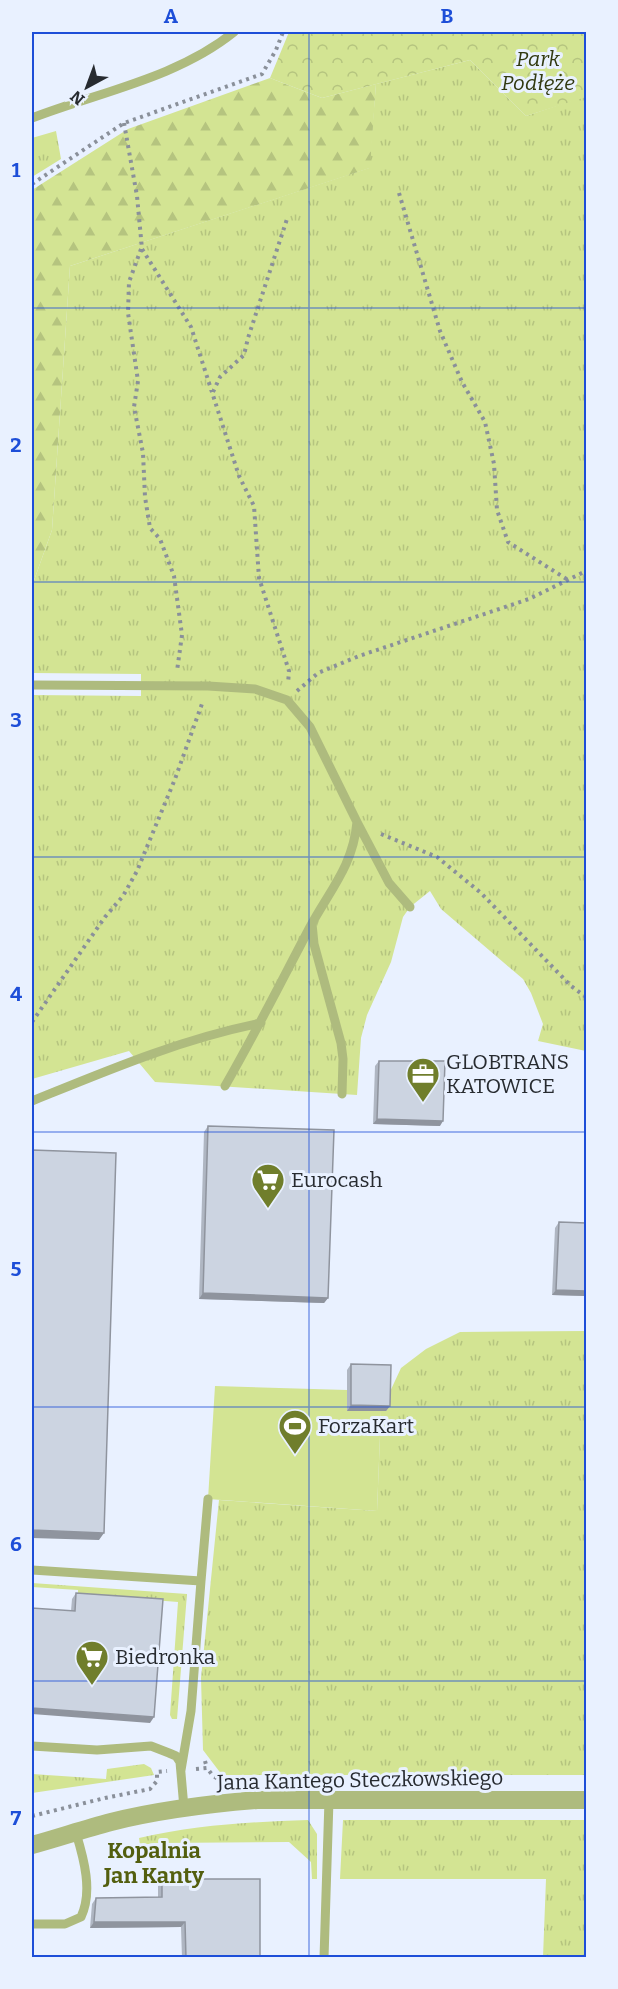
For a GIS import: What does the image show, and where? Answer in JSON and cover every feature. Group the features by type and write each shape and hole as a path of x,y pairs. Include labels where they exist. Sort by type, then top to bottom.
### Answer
{"street":[{"name":"Jana Kantego Steczkowskiego","path":"32,1845 126,1819 184,1808 257,1800 586,1800"}],"lane":[{"path":"32,118 127,86 186,62 234,32"},
{"path":"32,685 208,686 255,689 287,700 310,727 389,883 410,907"},
{"path":"225,1086 261,1023 312,924 349,862 356,838 357,822"},
{"path":"312,924 314,944 341,1043 342,1095"},
{"path":"32,1101 120,1065 224,1031 261,1023"},
{"path":"184,1808 182,1770 191,1711 208,1499"},
{"path":"32,1570 201,1581"},
{"path":"32,1746 97,1750 150,1746 176,1756 182,1770"},
{"path":"324,1958 329,1800"},
{"path":"32,1924 65,1924 81,1917 86,1900 86,1872 76,1833"}],"path":[{"path":"32,184 124,123 262,74 284,32"},
{"path":"124,123 142,249 191,327 239,476 255,506 259,578 288,671 287,700"},
{"path":"399,193 440,331 462,382 485,422 494,464 497,510 508,542 568,580"},
{"path":"213,393 220,377 244,355 287,219"},
{"path":"142,249 129,282 128,313 138,381 134,407 142,453 150,528 159,539 174,576 182,635 174,686"},
{"path":"287,700 318,673 359,656 528,599 586,571"},
{"path":"32,1022 105,917 123,896 137,871 175,779 208,686"},
{"path":"357,822 386,837 437,857 481,893 571,986 586,997"},
{"path":"205,1761 213,1776 227,1784"},
{"path":"32,1816 150,1789 157,1781 157,1772 207,1768"}],"green space":[{"name":"Park Podłęże","path":"289,32 586,32 586,97 526,116 470,60 322,98 270,78"},
{"path":"470,60 526,116 586,96 586,1051 538,1041 543,1024 523,979 441,909 430,891 410,907 403,917 391,962 367,1015 361,1038 357,1095 155,1082 129,1051 32,1079 32,695 141,696 141,674 32,673 32,586 52,530 70,266 369,168 376,84"},
{"path":"270,78 322,98 376,84 370,168 70,266 52,530 32,586 32,190 128,129"},
{"path":"56,131 61,159 32,177 32,138"},
{"path":"586,1331 586,1775 222,1775 203,1750 201,1678 219,1500 377,1511 381,1411 401,1368 426,1349 460,1332"},
{"name":"ForzaKart","path":"215,1386 347,1390 347,1411 381,1411 377,1511 208,1499"},
{"path":"32,1583 187,1594 177,1719 172,1719 170,1715 178,1602 78,1594 78,1590 32,1587"},
{"path":"144,1764 151,1768 154,1775 32,1793 32,1774 106,1779 107,1769"},
{"path":"308,1820 317,1834 317,1879 312,1879 311,1862 289,1842 140,1845 139,1838 223,1825"},
{"path":"343,1820 586,1820 586,1957 543,1957 546,1879 340,1879"}],"building":[{"path":"379,1061 445,1061 443,1121 377,1119"},
{"path":"208,1126 334,1130 328,1298 203,1293"},
{"path":"32,1150 116,1153 104,1533 32,1530"},
{"path":"559,1222 586,1223 586,1291 556,1290"},
{"path":"351,1364 391,1365 390,1406 351,1405"},
{"name":"Biedronka","path":"76,1593 163,1599 154,1717 32,1708 32,1608 75,1611"},
{"path":"162,1879 260,1879 260,1958 186,1958 185,1922 94,1922 96,1898 162,1897"}],"place":[{"name":"GLOBTRANS KATOWICE","path":"423,1103"},
{"name":"Eurocash","path":"268,1209"},
{"name":"ForzaKart","path":"295,1455"},
{"name":"Biedronka","path":"92,1686"}],"district":[{"name":"Kopalnia Jan Kanty","path":"154,1862"}]}
